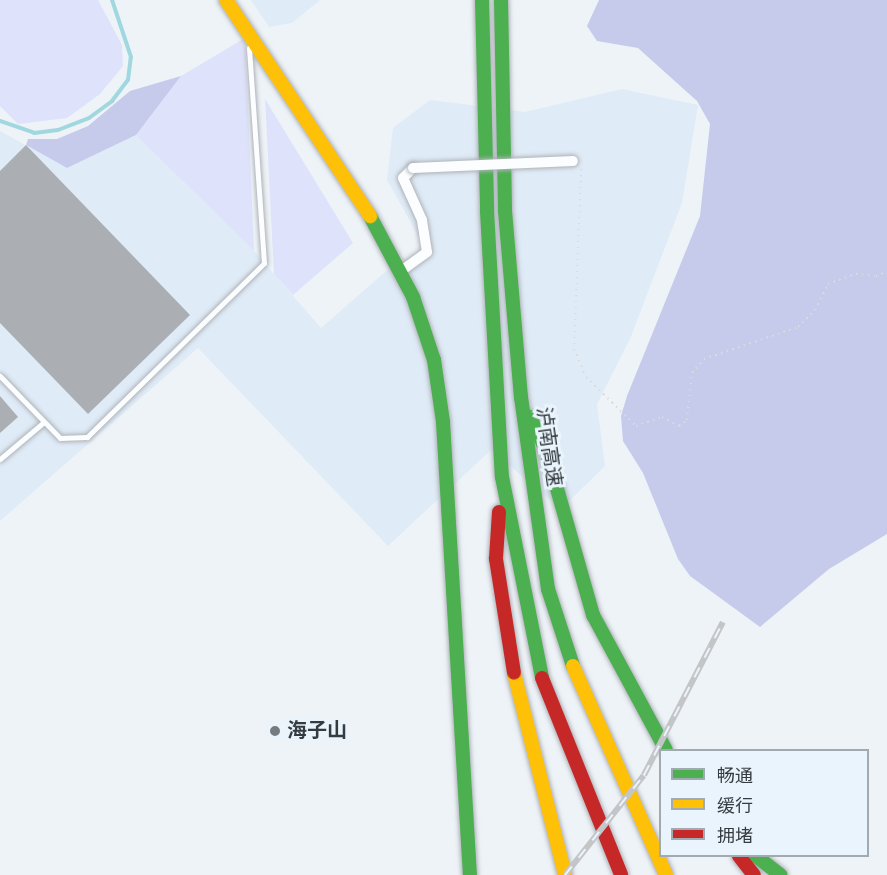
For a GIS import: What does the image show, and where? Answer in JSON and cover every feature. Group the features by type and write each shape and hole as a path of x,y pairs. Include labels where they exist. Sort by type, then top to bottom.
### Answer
{"highway":[{"path":"226,0 359,198 401,271 428,338 441,398 470,875"},
{"path":"482,0 488,235 502,477 496,559 506,645 552,809 565,875"},
{"name":"泸南高速","path":"501,0 505,211 521,397 558,627 599,734 635,801 666,875"},
{"path":"521,397 546,450 593,615 665,749"},
{"path":"502,477 541,676 621,875"},
{"path":"740,857 754,875"},
{"path":"758,857 780,875"}],"street":[{"path":"401,271 427,252 422,220 403,178 413,168 573,161"}],"lane":[{"path":"0,376 60,438 87,437 264,263 247,32"},
{"path":"0,459 44,422"}],"path":[{"path":"573,161 581,168 574,349 586,377 636,426 662,417 679,426 687,420 692,373 704,359 798,327 815,310 828,284 856,274 876,276 887,272"}],"shaded area":[{"path":"0,0 98,0 122,45 123,66 100,94 67,118 18,124 0,106"},
{"path":"251,0 320,0 292,23 269,27"},
{"path":"599,0 887,0 887,534 829,569 760,627 690,576 678,559 643,473 623,441 621,416 627,396 700,216 710,124 697,101 638,48 597,41 587,26"},
{"path":"245,38 254,251 136,135 181,76"},
{"path":"181,76 136,135 67,168 26,145 28,139 57,139 88,126 130,91"},
{"path":"622,89 698,105 682,203 630,339 597,404 605,466 561,509 491,450 388,546 198,348 0,521 0,131 67,168 136,135 254,251 321,328 385,272 425,248 387,180 393,128 430,100 525,112"},
{"path":"265,99 353,243 293,295 274,274"}],"building":[{"path":"26,145 190,315 88,414 0,323 0,171"},
{"path":"0,396 18,417 0,433"}],"waterway":[{"path":"0,121 34,133 58,130 89,118 112,101 128,80 131,57 112,0"}],"railway":[{"path":"565,875 644,775 723,622"}],"traffic: fast":[{"path":"482,0 487,211 502,477 542,678"},
{"path":"501,0 505,211 521,397 548,589 573,666"},
{"path":"370,216 413,297 434,360 443,422 470,875"},
{"path":"530,417 546,450 593,615 665,749"},
{"path":"757,857 780,875"}],"traffic: slow":[{"path":"226,0 370,216"},
{"path":"573,666 666,875"},
{"path":"514,673 565,875"}],"traffic: jam":[{"path":"499,512 496,559 514,673"},
{"path":"542,678 621,875"},
{"path":"740,857 754,875"}],"place":[{"name":"海子山","path":"275,731"}]}
